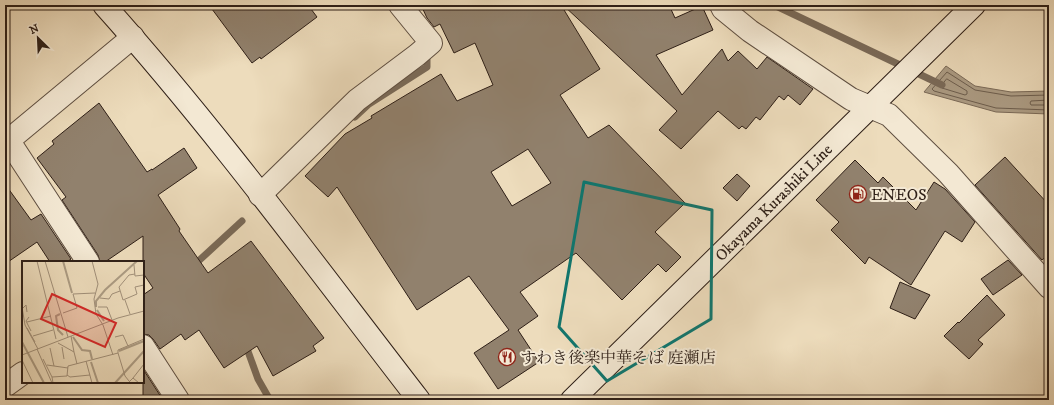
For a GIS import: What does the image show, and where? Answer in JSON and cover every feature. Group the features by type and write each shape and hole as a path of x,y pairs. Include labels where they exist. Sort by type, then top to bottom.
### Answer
{"street":[{"path":"104,5 133,37 203,121 419,400"},
{"path":"260,195 357,100 431,44 400,5"},
{"path":"721,5 723,9 750,32 851,99 889,115 948,173 1049,287"},
{"name":"Okayama Kurashiki Line","path":"572,400 974,5"},
{"path":"87,261 7,138 133,37"},
{"path":"144,348 178,400"},
{"path":"5,386 22,374"}],"highlighted area":[{"path":"584,182 712,210 711,319 607,381 559,327"}],"water":[{"path":"946,66 975,86 1011,92 1049,91 1049,114 996,112 924,92"}],"building":[{"path":"209,5 308,5 317,17 261,59 260,57 252,63"},
{"path":"421,5 561,5 600,69 560,95 588,138 609,125 685,203 655,232 681,257 666,272 658,264 622,300 576,253 520,292 538,316 518,330 539,362 498,389 474,353 509,330 469,276 417,310 337,187 328,197 305,176 345,134 372,118 371,116 441,74 457,101 493,85 475,43 454,53 440,24 434,27 427,18","holes":["528,149 551,183 512,206 491,172"]},
{"path":"563,5 669,5 675,18 702,6 713,30 656,55 682,95 722,49 728,61 738,51 757,69 767,57 813,89 800,105 788,95 784,100 779,96 760,120 756,117 746,129 742,126 739,129 718,111 681,149 659,130 677,111"},
{"path":"99,103 147,172 184,148 197,168 158,195 180,229 179,231 208,273 251,241 324,338 313,346 316,351 273,376 257,346 224,368 199,330 185,340 181,334 160,349 149,335 144,334 144,294 153,288 144,274 143,236 106,261 100,261 98,255 62,200 66,197 37,158 54,144 52,141"},
{"path":"1005,157 1049,205 1049,254 1042,260 975,185"},
{"path":"855,160 878,183 883,177 916,210 934,182 945,189 975,222 962,242 945,231 911,285 869,257 865,264 831,230 839,222 816,200"},
{"path":"737,174 750,186 737,201 723,188"},
{"path":"5,184 31,220 41,214 71,259 68,261 49,261 37,242 5,264"},
{"path":"1008,260 1022,275 993,295 981,279"},
{"path":"900,282 930,295 915,319 890,308"},
{"path":"987,295 1005,315 978,340 983,344 969,359 944,336"},
{"path":"144,371 163,400 143,400 143,383"}],"waterway":[{"path":"774,5 942,85"},
{"path":"355,117 369,104 427,67 427,60 423,54"},
{"path":"192,267 242,221"},
{"path":"245,343 258,379 270,400"}],"place":[{"name":"ENEOS","path":"858,194"},
{"name":"すわき後楽中華そば 庭瀬店","path":"507,357"}]}
